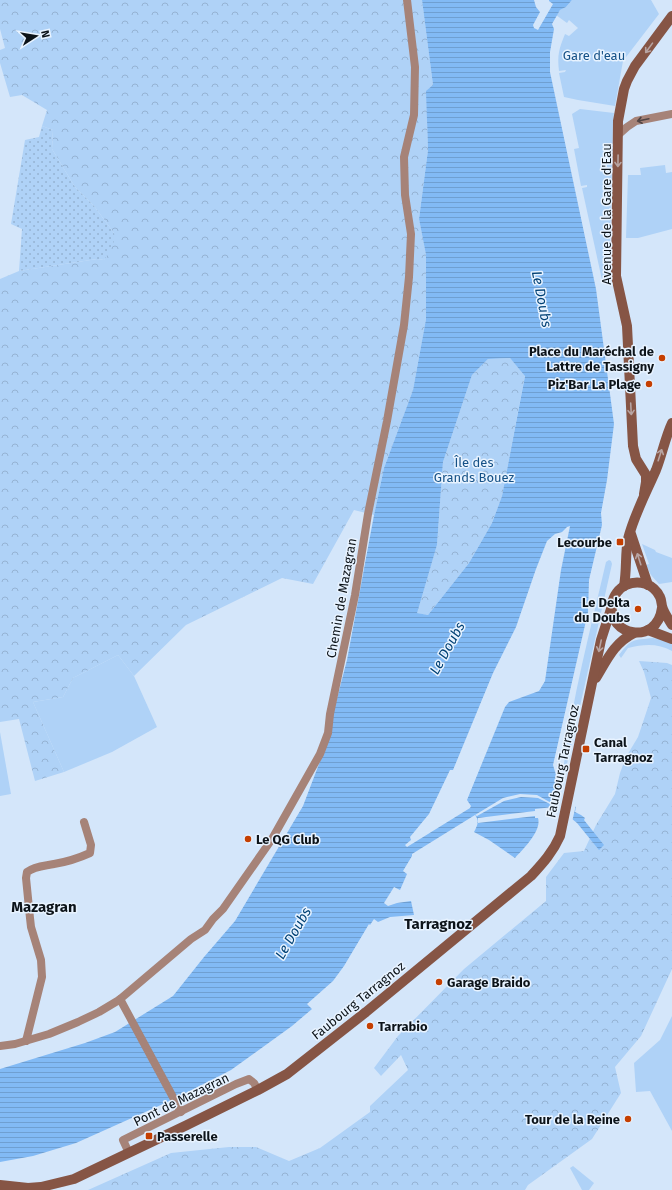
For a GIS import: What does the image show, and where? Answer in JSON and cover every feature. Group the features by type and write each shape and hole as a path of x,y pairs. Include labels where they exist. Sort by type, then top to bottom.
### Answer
{"main road":[{"name":"Avenue de la Gare d'Eau","path":"644,494 646,476 636,459 633,446 627,326 616,276 618,121 627,81 672,16"},
{"path":"624,586 630,532 644,494 656,470 672,423"},
{"path":"630,532 648,585"},
{"path":"662,608 661,615 654,626 648,630 634,633 627,631 616,622 613,616 612,602 619,590 632,582 640,582 648,585 656,591 662,608 672,625"},
{"name":"Faubourg Tarragnoz","path":"0,1186 28,1188 41,1187 74,1179 258,1090 287,1074 531,876 548,858 556,846 560,836 601,640 612,609"},
{"path":"648,630 672,639"},
{"name":"Faubourg Tarragnoz","path":"592,687 610,654 625,637 634,633"}],"street":[{"name":"Chemin de Mazagran","path":"0,1046 26,1041 78,1022 99,1012 120,999 191,938 204,930 223,909 272,839 320,754 328,734 330,714 355,595 368,514 387,421 404,318 409,277 411,234 405,196 404,157 414,115 415,67 407,0"},
{"path":"618,135 636,121 672,114"},
{"path":"26,1041 42,977 41,960 31,927 26,883 27,872 32,868 62,862 90,853 91,845 84,822"},
{"path":"120,999 180,1109"},
{"name":"Pont de Mazagran","path":"129,1153 123,1140 180,1109 249,1079 258,1090"}],"green space":[{"path":"0,0 422,0 433,85 427,118 428,150 419,219 426,255 426,319 413,390 384,468 374,515 354,510 313,584 282,578 186,625 134,676 118,655 73,678 63,697 33,702 64,772 35,781 19,719 0,722 0,279 19,271 97,259 104,260 114,233 94,206 75,187 52,149 53,130 42,126 47,110 22,95 10,97 0,63 0,50 5,48 0,29"},
{"name":"Gare d'eau","path":"572,0 651,0 659,14 623,61 615,106 564,97 559,73 565,72 566,70 559,71 559,52 565,34 569,36 578,28 569,20 567,23 556,15"},
{"path":"580,109 614,113 609,279 602,280 582,188 587,187 587,185 581,186 574,149 579,148 572,114"},
{"path":"42,126 53,130 52,149 75,187 94,206 114,233 113,244 104,260 97,259 19,271 22,229 11,224 25,140 39,137"},
{"path":"665,165 666,173 672,172 672,229 638,238 626,238 628,175 641,175 640,168"},
{"name":"Île des Grands Bouez","path":"510,358 525,375 502,496 492,523 469,563 428,615 416,613 437,545 443,462 472,375 488,359"},
{"path":"642,544 655,550 656,552 672,558 672,582 659,584 651,575 646,565 649,564"},
{"path":"609,560 612,564 565,773 563,772 566,746 576,693 606,562"},
{"path":"653,638 665,640 672,644 672,651 656,645 645,645 628,648 621,658 619,655 633,641"},
{"path":"118,655 134,676 157,727 112,752 64,772 33,702 63,697 73,678"},
{"path":"639,661 667,663 672,665 672,969 641,1036 615,1067 621,1093 592,1139 528,1185 525,1190 88,1190 171,1153 229,1147 256,1147 289,1161 320,1148 370,1112 370,1106 408,1070 401,1055 381,1076 374,1068 398,1036 464,969 546,901 546,877 564,853 584,851 596,825 615,794 626,757 638,737 651,698 644,672"},
{"path":"0,732 11,794 0,796"},
{"path":"672,1016 672,1131 650,1091 636,1092 634,1063 660,1040"},
{"path":"573,1166 594,1183 589,1190 582,1190 570,1168"}],"water":[{"name":"Le Doubs","path":"422,0 534,0 536,7 540,12 533,25 534,28 538,30 553,4 549,0 572,0 566,7 560,10 552,24 554,29 550,52 550,72 596,289 614,424 601,513 602,525 589,580 588,612 553,765 559,785 576,807 575,812 585,818 584,820 604,845 599,850 577,823 555,805 554,807 535,809 535,818 538,818 538,823 535,834 515,858 489,840 474,832 478,821 475,815 412,854 403,871 407,874 400,890 394,887 384,903 388,906 411,901 414,915 390,917 378,922 374,919 370,925 369,924 344,966 333,981 307,1004 312,1009 292,1026 231,1070 172,1100 76,1143 33,1156 0,1162 0,1069 85,1043 115,1032 173,996 235,921 303,806 322,756 347,660 384,468 413,390 426,319 426,255 419,219 428,150 426,91 433,85","holes":["510,358 525,376 502,496 492,523 469,563 428,615 417,613 437,545 443,462 472,375 488,359","570,526 561,570 545,681 539,691 509,702 505,707 467,800 471,806 470,808 407,847 405,845 411,840 410,837 429,814 450,770 453,770 493,673 516,627 547,541 555,534 562,532"]}],"pier":[{"path":"562,785 576,805 572,822 556,808"},
{"path":"520,794 537,795 555,805 554,806 538,798 521,797 504,801 477,816 475,815 503,798"},
{"path":"535,811 535,816 478,823 478,818"}],"place":[{"name":"Place du Maréchal de Lattre de Tassigny","path":"662,358"},
{"name":"Piz'Bar La Plage","path":"649,384"},
{"name":"Lecourbe","path":"620,542"},
{"name":"Le Delta du Doubs","path":"638,609"},
{"name":"Canal Tarragnoz","path":"586,749"},
{"name":"Le QG Club","path":"248,839"},
{"name":"Garage Braido","path":"439,982"},
{"name":"Tarrabio","path":"370,1026"},
{"name":"Tour de la Reine","path":"628,1119"},
{"name":"Passerelle","path":"149,1136"}],"district":[{"name":"Mazagran","path":"44,907"},
{"name":"Tarragnoz","path":"438,924"}]}
